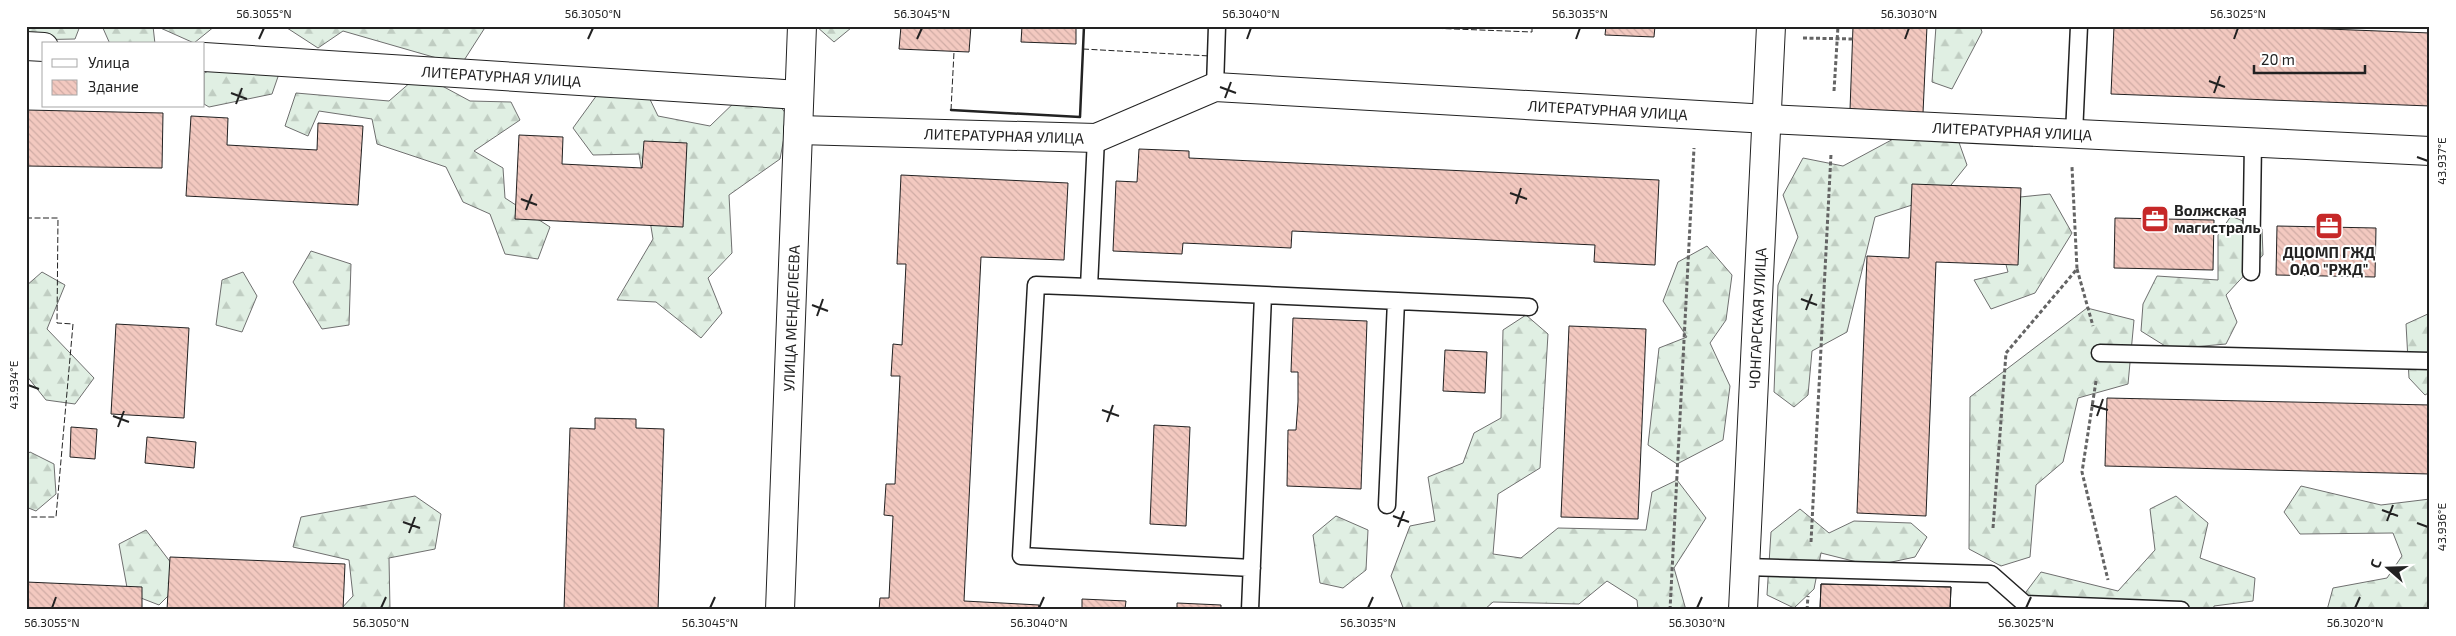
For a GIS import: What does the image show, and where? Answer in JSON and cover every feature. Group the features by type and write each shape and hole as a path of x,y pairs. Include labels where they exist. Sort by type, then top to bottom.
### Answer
{"street":[{"name":"УЛИЦА МЕНДЕЛЕЕВА","path":"780,610 802,26"},
{"name":"ЧОНГАРСКАЯ УЛИЦА","path":"1743,610 1771,32"},
{"path":"26,46 42,47"},
{"name":"ЛИТЕРАТУРНАЯ УЛИЦА","path":"205,57 799,95"},
{"name":"ЛИТЕРАТУРНАЯ УЛИЦА","path":"798,130 1096,138 1215,87 1768,119 2430,151"}],"lane":[{"path":"1215,87 1216,26"},
{"path":"2074,134 2079,26"},
{"path":"1089,287 1096,138"},
{"path":"2251,272 2253,142"},
{"path":"1252,568 1021,556 1036,285 1530,307"},
{"path":"1250,610 1263,295"},
{"path":"1387,505 1396,301"},
{"path":"2100,353 2430,361"},
{"path":"1745,567 1992,574 2025,604 2181,610"}],"path":[{"path":"1807,610 1838,26"},
{"path":"1771,32 1853,39"},
{"path":"1670,610 1696,115"},
{"path":"2074,134 2072,163 2077,269 2100,353 2082,472 2114,608"},
{"path":"1993,528 2006,352 2077,269"}],"green space":[{"path":"26,26 80,26 75,39 26,40"},
{"path":"102,26 153,26 155,42 109,42"},
{"path":"156,26 215,26 195,42"},
{"path":"284,26 486,26 461,65 343,31 318,48"},
{"path":"816,26 851,26 851,28 834,42"},
{"path":"1936,26 1980,26 1982,32 1952,89 1932,82"},
{"path":"251,53 281,68 272,94 209,107 205,105 205,73"},
{"path":"420,74 470,101 511,102 520,120 474,151 503,168 505,198 550,227 538,259 505,254 490,214 463,202 446,167 377,144 372,119 319,111 308,136 285,126 296,93 389,101"},
{"path":"644,87 658,116 710,126 741,96 773,98 788,116 780,159 729,195 732,253 708,278 722,313 701,338 656,302 617,300 653,239 639,154 593,155 573,128 602,88"},
{"path":"1910,130 1956,134 1967,165 1943,195 1875,217 1847,332 1812,351 1808,395 1794,407 1774,392 1778,285 1798,237 1783,195 1803,158 1843,166"},
{"path":"2050,194 2072,233 2035,293 1991,309 1974,280 2008,272 1997,232 2010,198"},
{"path":"2231,216 2262,229 2263,255 2226,295 2237,322 2226,344 2170,349 2141,331 2143,304 2157,276 2218,280 2218,235"},
{"path":"1707,246 1732,275 1726,320 1710,343 1730,386 1723,440 1677,464 1648,445 1659,348 1687,337 1663,301 1678,262"},
{"path":"311,251 351,264 349,325 322,329 293,282"},
{"path":"42,272 65,285 47,329 94,378 75,404 46,400 26,375 26,286"},
{"path":"243,272 257,296 242,332 216,325 222,280"},
{"path":"2087,308 2134,320 2128,384 2078,398 2063,462 2036,485 2030,557 2001,566 1969,549 1970,397"},
{"path":"2430,313 2430,392 2425,395 2409,378 2406,324"},
{"path":"1526,315 1548,334 1540,468 1498,494 1493,554 1521,558 1558,528 1646,530 1652,492 1677,480 1706,518 1674,568 1686,610 1638,610 1637,600 1607,581 1579,604 1493,602 1484,610 1404,610 1391,576 1410,526 1435,521 1428,477 1463,463 1474,433 1501,418 1503,330"},
{"path":"30,452 54,464 56,494 36,511 26,507 26,455"},
{"path":"2301,486 2381,505 2430,499 2430,610 2327,610 2333,588 2387,578 2402,556 2393,533 2300,534 2284,512"},
{"path":"415,496 441,514 435,549 389,558 390,610 340,610 353,596 349,560 293,547 301,517"},
{"path":"2176,496 2208,523 2200,558 2255,578 2253,601 2214,606 2213,610 2006,610 2014,608 2041,572 2118,591 2155,550 2150,509"},
{"path":"1800,509 1829,533 1854,521 1911,523 1927,537 1915,557 1873,566 1821,553 1814,589 1794,608 1767,595 1771,532"},
{"path":"1336,516 1368,530 1366,570 1343,588 1320,583 1313,535"},
{"path":"146,530 184,580 159,605 128,593 119,544"}],"building":[{"path":"901,26 971,26 969,52 899,49"},
{"path":"1022,26 1076,26 1076,44 1021,42"},
{"path":"1606,26 1655,26 1654,37 1605,35"},
{"path":"1853,26 1927,26 1923,113 1850,110"},
{"path":"2114,26 2251,26 2430,33 2430,106 2111,94"},
{"path":"26,110 163,113 162,168 26,166"},
{"path":"191,116 228,118 227,145 317,150 318,123 363,126 358,205 186,196"},
{"path":"519,135 563,137 562,164 642,168 644,141 687,143 683,227 515,219"},
{"path":"1139,149 1189,151 1189,158 1659,180 1655,265 1594,262 1595,245 1292,231 1291,248 1183,243 1182,254 1113,251 1116,181 1137,182"},
{"path":"901,175 1068,183 1064,260 981,257 964,601 1039,605 1038,610 879,610 880,598 889,598 893,516 884,515 886,484 895,484 900,376 891,376 893,344 902,345 906,264 897,264"},
{"path":"1912,184 2021,188 2018,265 1936,262 1926,516 1857,513 1867,256 1909,258"},
{"path":"2115,218 2214,220 2213,270 2114,268"},
{"path":"2277,226 2376,228 2375,277 2276,275"},
{"path":"1293,318 1367,321 1361,489 1287,486 1288,430 1296,430 1298,402 1298,372 1291,372"},
{"path":"116,324 189,328 184,418 111,414"},
{"path":"1569,326 1646,329 1638,519 1561,517"},
{"path":"1445,350 1487,352 1485,393 1443,391"},
{"path":"2107,398 2430,405 2430,474 2105,466"},
{"path":"595,418 636,419 636,428 664,429 658,610 564,610 570,428 595,429"},
{"path":"1154,425 1190,427 1186,526 1150,524"},
{"path":"71,427 97,429 95,459 70,457"},
{"path":"147,437 196,442 194,468 145,463"},
{"path":"170,557 345,564 343,610 167,610"},
{"path":"26,582 142,587 142,610 26,610"},
{"path":"1821,584 1951,587 1950,610 1820,610"},
{"path":"1821,584 1951,587 1950,610 1820,610"},
{"path":"1082,599 1126,601 1125,609 1142,610 1082,610"},
{"path":"1177,603 1221,605 1221,610 1177,610"},
{"path":"1473,608 1512,609 1528,610 1472,610"}],"fence":[{"path":"1403,27 1532,32 1532,26"},
{"path":"1083,49 1210,56"},
{"path":"951,110 954,52"},
{"path":"26,218 58,218 57,323 73,324 56,517 26,517"}],"wall":[{"path":"951,110 1080,117 1084,26"}],"place":[{"name":"Волжская магистраль","path":"2155,219"},
{"name":"ДЦОМП ГЖД ОАО \"РЖД\"","path":"2329,226"}]}
